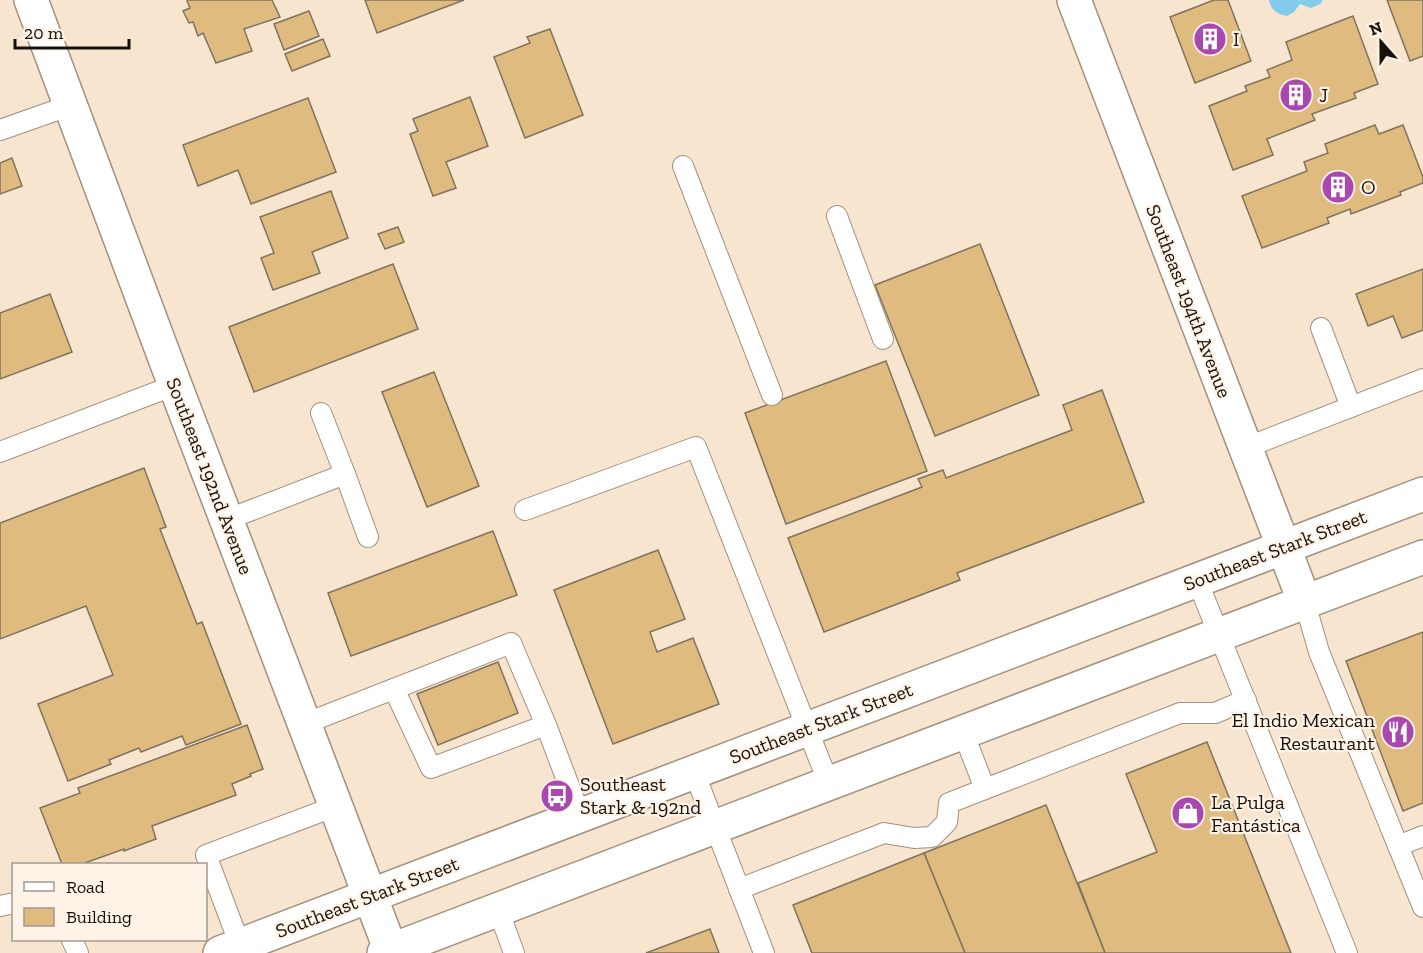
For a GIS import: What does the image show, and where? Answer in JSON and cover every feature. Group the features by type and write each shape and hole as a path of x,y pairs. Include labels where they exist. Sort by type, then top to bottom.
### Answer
{"main road":[{"name":"Southeast 192nd Avenue","path":"31,0 370,896 389,952"},
{"name":"Southeast 194th Avenue","path":"1074,0 1305,603"},
{"name":"Southeast Stark Street","path":"230,949 1423,494"},
{"path":"389,952 1423,557"}],"lane":[{"path":"0,130 71,105"},
{"path":"683,166 772,395"},
{"path":"837,216 883,339"},
{"path":"1321,328 1352,407"},
{"path":"1245,448 1423,379"},
{"path":"0,452 175,385"},
{"path":"321,412 368,537"},
{"path":"525,510 696,447 829,784"},
{"path":"226,520 345,474"},
{"path":"1197,580 1347,953"},
{"path":"1305,603 1319,652 1423,907"},
{"path":"304,724 511,643 546,725 580,815"},
{"path":"394,689 431,768 546,725"},
{"path":"740,889 884,833 914,838 932,837 947,822 949,803 1180,713 1215,713 1246,700"},
{"path":"963,732 985,789"},
{"path":"694,772 764,953"},
{"path":"230,949 206,855 336,806"},
{"path":"1398,846 1423,836"},
{"path":"498,909 514,953"}],"water":[{"path":"1269,0 1323,0 1311,8 1300,4 1294,12 1287,16 1275,11"}],"building":[{"path":"188,0 272,0 280,17 244,29 252,51 216,63 203,33 198,36 193,22 189,23 183,11 190,8"},
{"path":"365,0 464,0 377,33"},
{"name":"I","path":"1214,0 1228,0 1251,61 1195,83 1170,17"},
{"path":"1387,0 1423,0 1423,56 1410,61"},
{"path":"309,11 319,36 284,50 274,24"},
{"name":"J","path":"1353,16 1378,84 1354,93 1356,98 1312,114 1315,120 1267,139 1273,155 1233,170 1209,106 1247,91 1245,86 1270,77 1267,70 1292,60 1286,42"},
{"path":"550,29 583,115 525,138 494,57 530,43 527,37"},
{"path":"323,39 330,56 292,71 285,54"},
{"path":"470,97 488,146 446,162 456,188 433,196 410,134 418,131 413,119"},
{"path":"308,98 336,172 251,204 238,170 198,186 183,145"},
{"name":"O","path":"1375,125 1379,134 1403,125 1423,177 1423,183 1400,192 1401,195 1351,214 1350,209 1327,218 1329,223 1262,248 1242,196 1307,171 1304,162 1328,153 1325,144"},
{"path":"12,158 22,186 0,194 0,163"},
{"path":"331,191 348,238 312,252 320,273 273,290 261,258 274,253 260,217"},
{"path":"398,227 404,242 385,249 378,234"},
{"path":"980,244 1039,395 935,436 875,285"},
{"path":"393,264 418,329 254,392 229,327"},
{"path":"1423,269 1423,330 1402,338 1393,316 1368,326 1356,294"},
{"path":"50,294 72,352 0,379 0,313"},
{"path":"886,361 927,471 786,524 745,413"},
{"path":"434,372 479,486 427,507 382,392"},
{"path":"1102,390 1144,502 957,573 960,580 824,632 788,538 922,487 918,479 943,470 946,478 1072,430 1063,405"},
{"path":"144,468 166,527 160,529 197,624 202,622 241,724 186,745 182,736 141,752 139,748 109,760 111,764 68,781 38,704 113,675 86,606 0,639 0,523"},
{"path":"493,531 517,595 351,656 328,593"},
{"path":"658,550 685,619 650,632 657,652 693,638 719,704 613,744 554,590"},
{"name":"El Indio Mexican Restaurant","path":"1423,632 1423,803 1403,811 1346,661"},
{"path":"498,662 518,713 438,745 417,694"},
{"path":"247,725 263,769 232,784 236,795 152,826 156,839 85,863 62,863 40,808 80,793 78,788"},
{"name":"La Pulga Fantástica","path":"1207,742 1291,953 1105,953 1078,883 1157,852 1126,774"},
{"path":"1046,805 1105,953 965,953 924,853"},
{"path":"924,853 965,953 812,953 793,905"},
{"path":"710,929 719,953 646,953"}],"place":[{"name":"I","path":"1210,39"},
{"name":"J","path":"1296,95"},
{"name":"O","path":"1338,187"},
{"name":"El Indio Mexican Restaurant","path":"1398,732"},
{"name":"Southeast Stark & 192nd","path":"557,796"},
{"name":"La Pulga Fantástica","path":"1188,813"}]}
